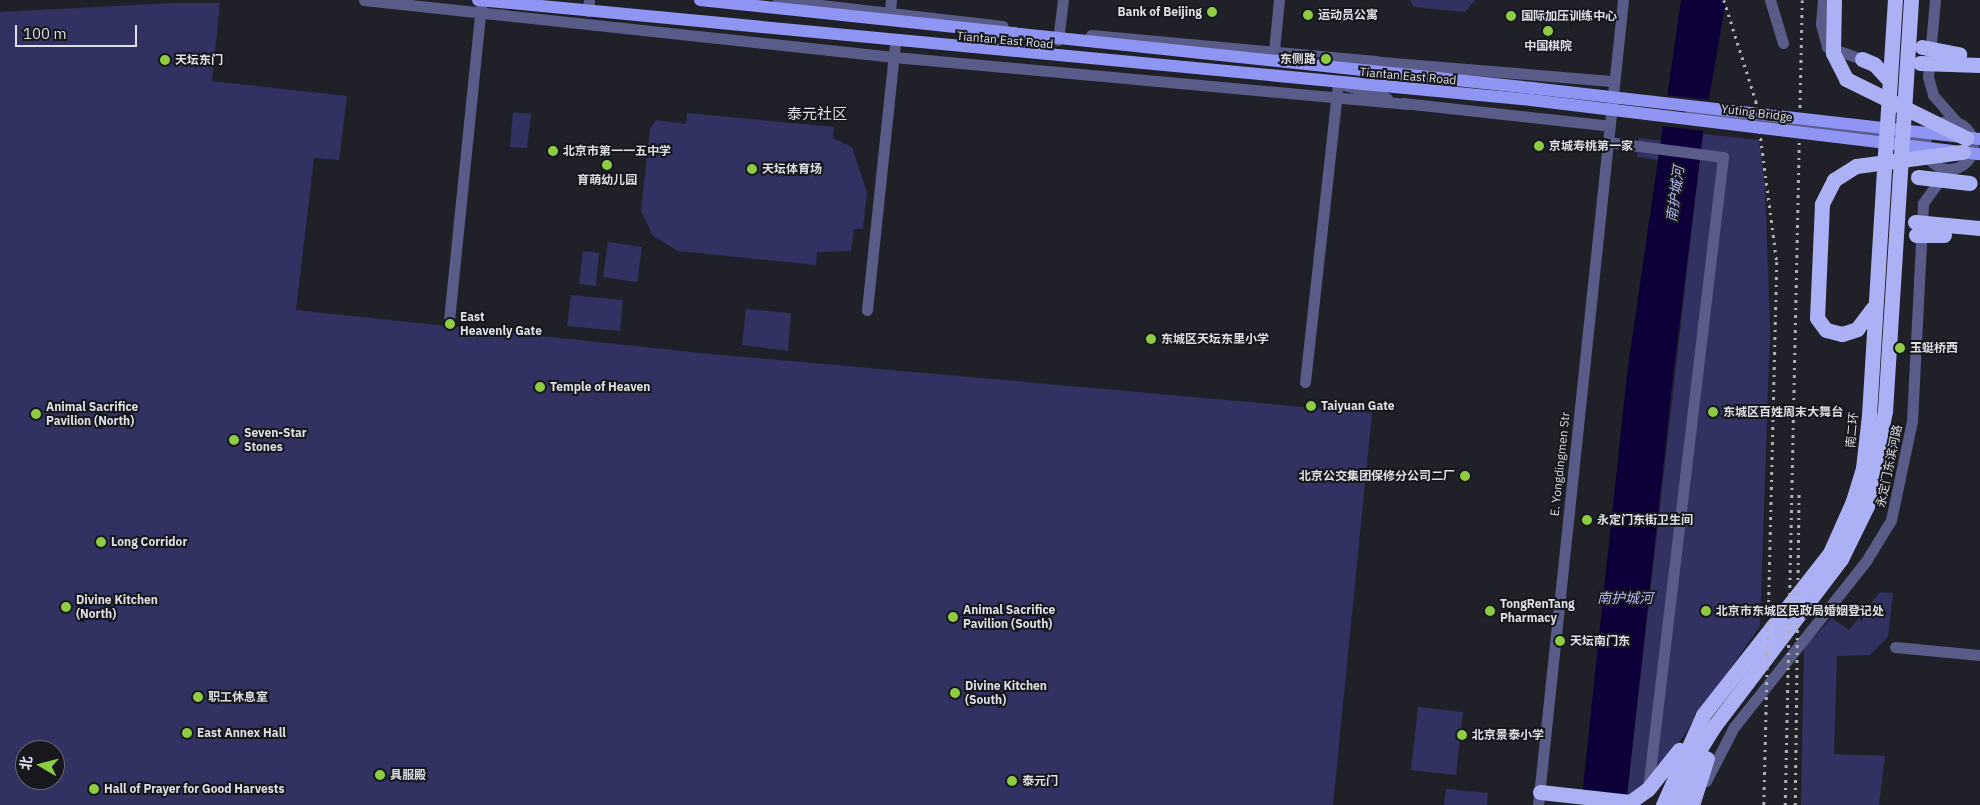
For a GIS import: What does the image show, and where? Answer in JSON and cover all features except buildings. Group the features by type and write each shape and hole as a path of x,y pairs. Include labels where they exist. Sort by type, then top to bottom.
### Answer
{"highway":[{"path":"1834,0 1833,53 1846,78 1974,146"},
{"name":"南二环","path":"1663,805 1690,738 1824,561 1841,529 1863,468 1895,0"},
{"path":"1678,805 1698,752 1739,694 1842,559 1867,506 1885,411 1911,0"},
{"path":"1909,31 1922,47 1980,56"},
{"path":"1862,59 1892,41"},
{"path":"1862,59 1874,64 1890,81"},
{"path":"1906,76 1920,63 1980,65"},
{"path":"1874,306 1864,323 1842,334 1826,330 1816,318 1822,204 1834,180 1856,166 1974,146"},
{"path":"1901,162 1918,177"},
{"path":"1975,183 1918,177 1904,179 1899,190 1901,209 1916,229 1980,237"},
{"path":"1916,229 1980,228"},
{"path":"1894,266 1898,252 1916,229"},
{"path":"1692,805 1706,760 1739,694"},
{"path":"1539,799 1567,802 1619,803 1644,793 1690,738"}],"main road":[{"name":"Tiantan East Road","path":"700,0 865,9 889,17 1059,36 1273,56 1326,66 1531,94"},
{"name":"Tiantan East Road","path":"480,4 583,5 895,43 1338,83 1531,94"},
{"name":"Yuting Bridge","path":"1531,94 1974,146"}],"street":[{"path":"364,0 480,4 894,57 1336,100 1408,104 1610,126"},
{"path":"778,0 865,9"},
{"path":"889,17 891,0"},
{"path":"1059,36 1063,0"},
{"path":"1279,0 1273,56 1376,61 1614,81"},
{"name":"E. Yongdingmen Str","path":"1539,799 1624,0"},
{"path":"1770,0 1783,43"},
{"path":"1823,0 1821,24 1827,46 1862,59"},
{"path":"1923,140 1931,161 1948,169 1962,165 1974,146 1934,94 1928,78 1935,0"},
{"path":"449,320 480,4"},
{"path":"867,310 895,43"},
{"path":"1326,66 1376,61"},
{"path":"1576,123 1580,78"},
{"path":"1305,382 1338,83 1408,104"},
{"path":"1612,103 1923,140"},
{"path":"1923,140 1936,124 1956,121"},
{"path":"1608,142 1638,148 1722,157 1644,793"},
{"name":"永定门东滨河路","path":"1697,805 1734,727 1866,561 1891,520 1912,421 1922,214 1927,191 1948,169"},
{"path":"1895,647 1980,655"}],"shaded area":[{"path":"1410,0 1475,0 1465,12 1414,7"},
{"name":"Temple of Heaven","path":"174,3 220,3 212,81 347,96 339,160 314,158 296,310 701,353 1372,413 1333,805 0,805 0,12"},
{"path":"513,112 531,114 527,148 510,147"},
{"name":"天坛体育场","path":"687,113 834,127 833,138 852,147 867,192 863,229 854,229 851,251 817,252 816,265 678,251 653,236 641,211 650,129 656,120 686,124"},
{"path":"1703,134 1759,140 1765,186 1770,329 1760,626 1654,778 1627,796 1699,166 1637,157 1639,138 1701,145"},
{"path":"608,242 642,247 637,282 603,277"},
{"path":"583,251 599,253 596,286 579,284"},
{"path":"571,295 623,300 620,331 567,326"},
{"path":"746,309 791,313 788,351 742,345"},
{"path":"1880,592 1893,593 1888,637 1870,655 1837,656 1834,754 1885,756 1879,805 1801,805 1804,647 1832,618 1849,630"},
{"path":"1418,707 1463,712 1456,775 1411,770"},
{"path":"1446,789 1488,793 1487,805 1444,805"}],"water":[{"name":"南护城河","path":"1681,0 1726,0 1703,134 1673,377 1626,805 1581,805 1627,374"}],"pier":[{"path":"1663,95 1712,100 1706,131 1659,126"}],"railway":[{"path":"1724,0 1756,101 1777,262 1764,805"},
{"path":"1785,805 1802,0"},
{"path":"1795,805 1799,490"}],"place":[{"name":"Bank of Beijing","path":"1212,12"},
{"name":"运动员公寓","path":"1308,15"},
{"name":"国际加压训练中心","path":"1511,16"},
{"name":"中国棋院","path":"1548,31"},
{"name":"东侧路","path":"1326,59"},
{"name":"天坛东门","path":"165,60"},
{"name":"京城寿桃第一家","path":"1539,146"},
{"name":"北京市第一一五中学","path":"553,151"},
{"name":"育萌幼儿园","path":"607,165"},
{"name":"天坛体育场","path":"752,169"},
{"name":"East Heavenly Gate","path":"450,324"},
{"name":"东城区天坛东里小学","path":"1151,339"},
{"name":"玉蜓桥西","path":"1900,348"},
{"name":"Temple of Heaven","path":"540,387"},
{"name":"Taiyuan Gate","path":"1311,406"},
{"name":"东城区百姓周末大舞台","path":"1713,412"},
{"name":"Animal Sacrifice Pavilion (North)","path":"36,414"},
{"name":"Seven-Star Stones","path":"234,440"},
{"name":"北京公交集团保修分公司二厂","path":"1465,476"},
{"name":"永定门东街卫生间","path":"1587,520"},
{"name":"Long Corridor","path":"101,542"},
{"name":"Divine Kitchen (North)","path":"66,607"},
{"name":"TongRenTang Pharmacy","path":"1490,611"},
{"name":"北京市东城区民政局婚姻登记处","path":"1706,611"},
{"name":"Animal Sacrifice Pavilion (South)","path":"953,617"},
{"name":"天坛南门东","path":"1560,641"},
{"name":"Divine Kitchen (South)","path":"955,693"},
{"name":"职工休息室","path":"198,697"},
{"name":"East Annex Hall","path":"187,733"},
{"name":"北京景泰小学","path":"1462,735"},
{"name":"具服殿","path":"380,775"},
{"name":"泰元门","path":"1012,781"},
{"name":"Hall of Prayer for Good Harvests","path":"94,789"}],"district":[{"name":"泰元社区","path":"817,114"}]}
